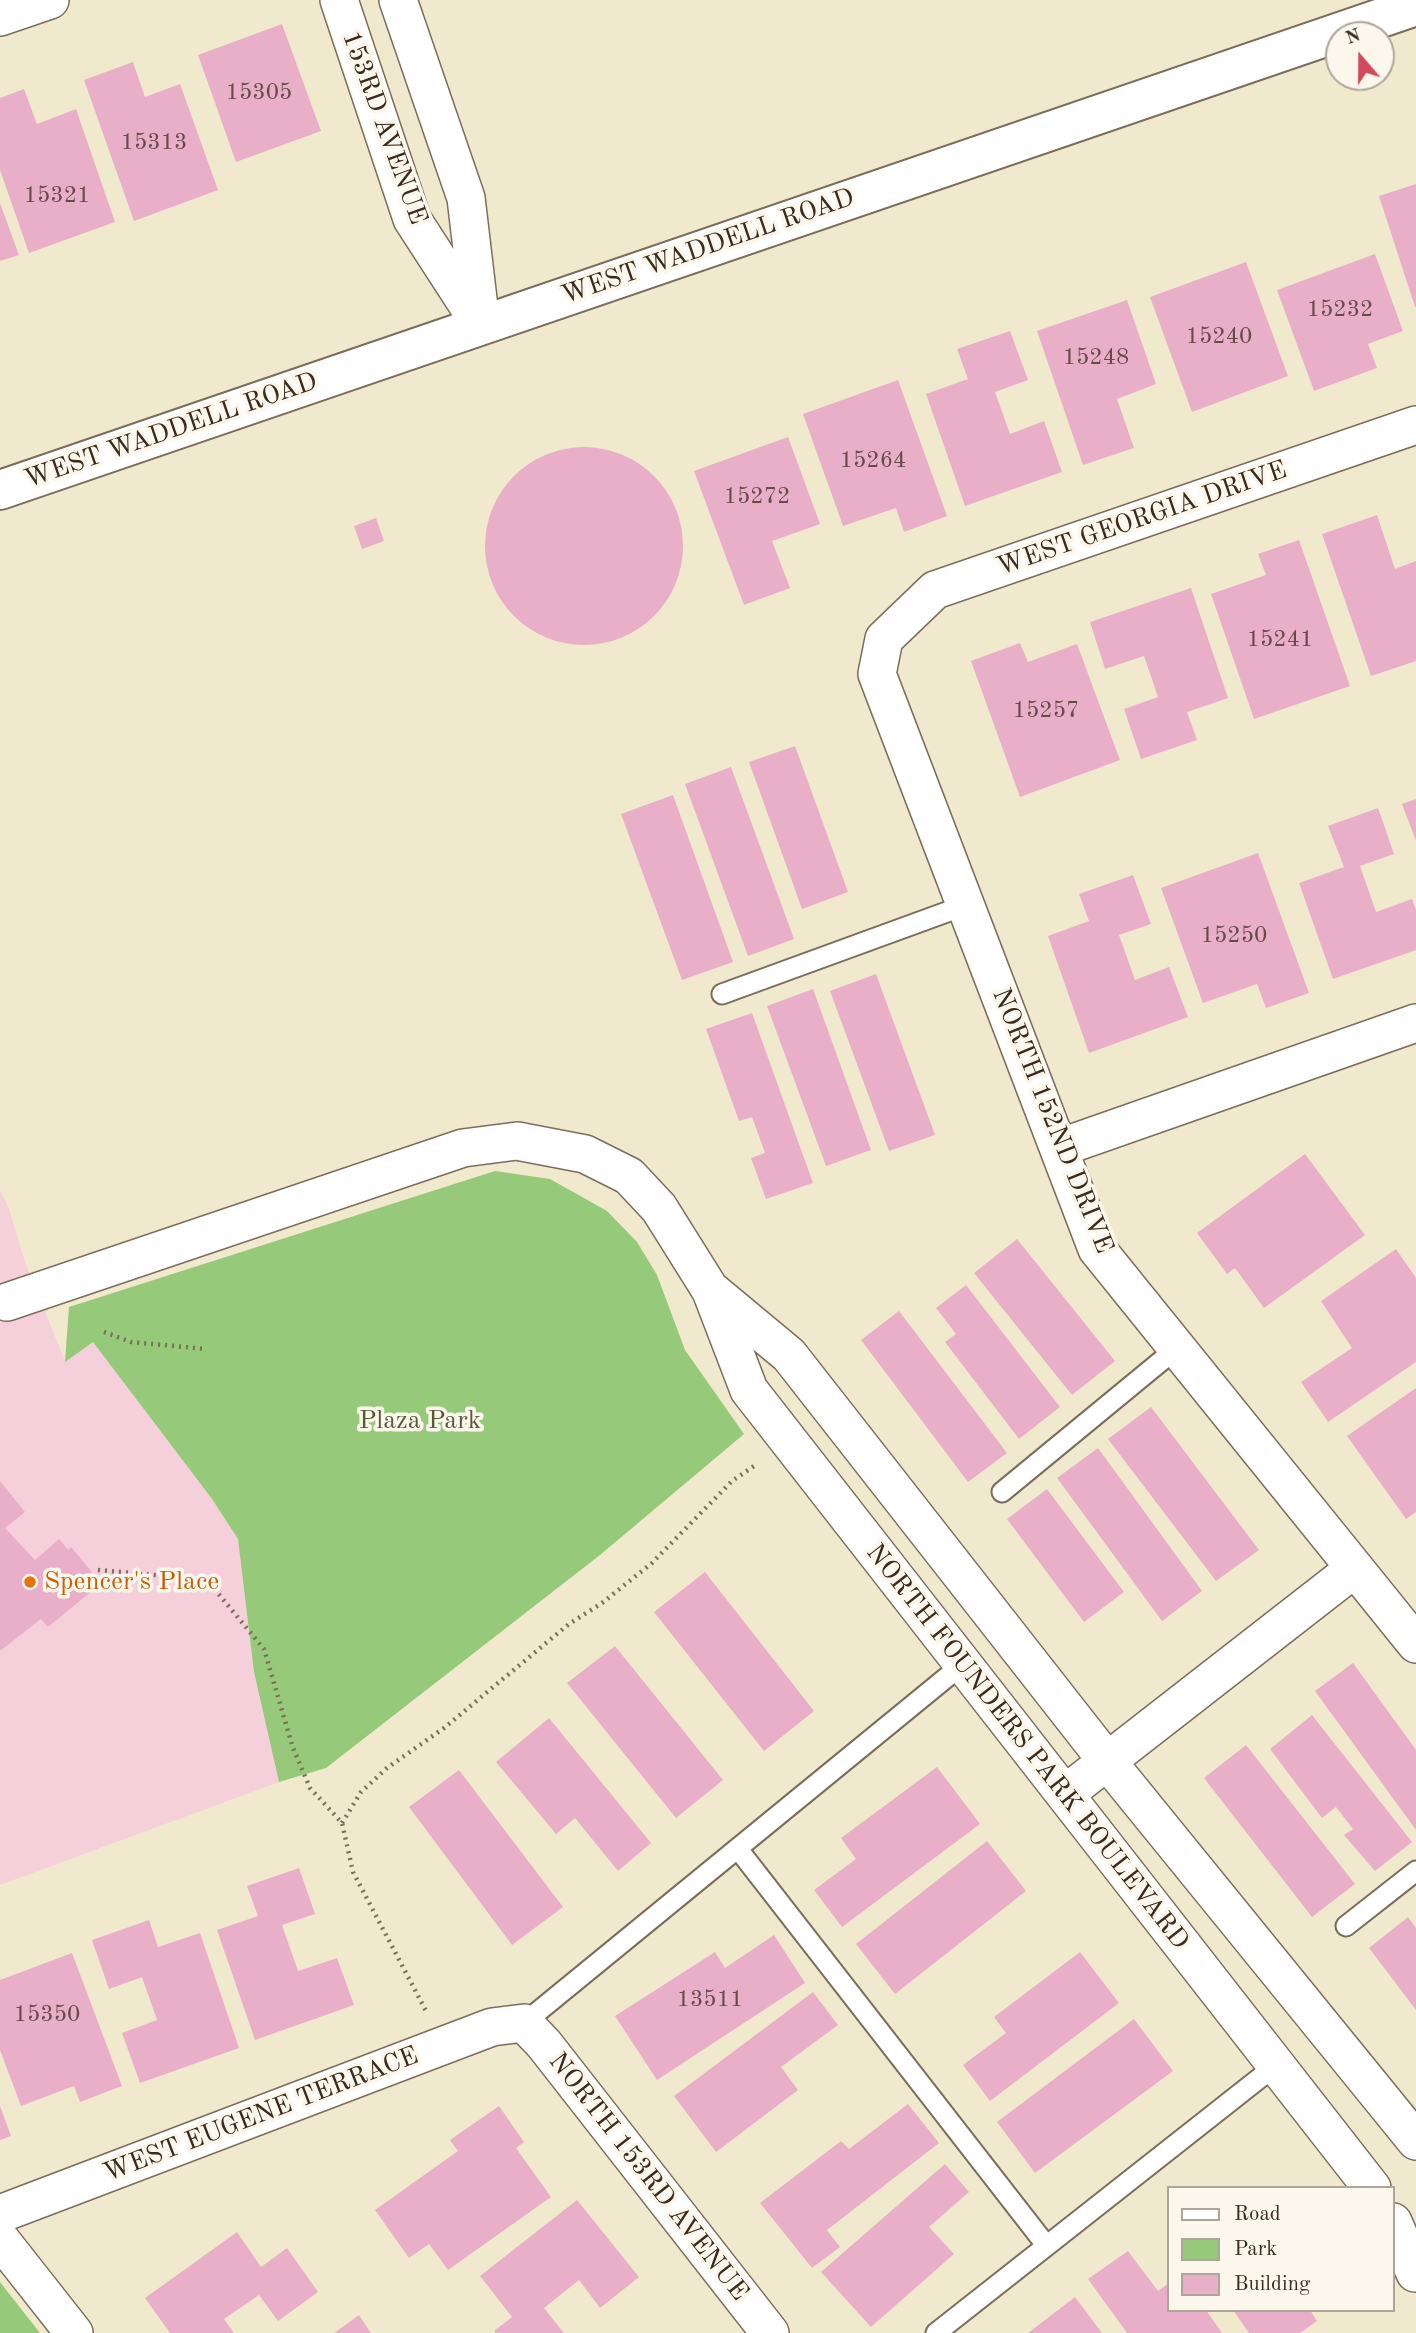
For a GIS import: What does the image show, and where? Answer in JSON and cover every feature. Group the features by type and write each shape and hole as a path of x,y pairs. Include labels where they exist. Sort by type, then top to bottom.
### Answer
{"main road":[{"name":"WEST WADDELL ROAD","path":"0,490 1416,6"}],"street":[{"path":"0,17 50,0"},
{"name":"153RD AVENUE","path":"339,0 412,219 481,324"},
{"name":"153RD AVENUE","path":"398,0 466,198 481,324"},
{"name":"WEST GEORGIA DRIVE","path":"884,639 935,590 1416,425"},
{"name":"NORTH 152ND DRIVE","path":"884,639 877,674 1097,1249 1416,1644"},
{"path":"1059,1148 1416,1023"},
{"name":"NORTH FOUNDERS PARK BOULEVARD","path":"7,1302 463,1148 517,1141 585,1154 629,1176 659,1208 711,1291 749,1390 1369,2186"},
{"name":"NORTH FOUNDERS PARK BOULEVARD","path":"711,1291 789,1355 1107,1761 1416,2141"},
{"path":"1065,1794 1354,1569"},
{"name":"WEST EUGENE TERRACE","path":"0,2214 492,2027 524,2023"},
{"name":"NORTH 153RD AVENUE","path":"524,2023 544,2044 770,2333"},
{"path":"1395,2227 1416,2276"},
{"path":"0,2239 74,2333"}],"lane":[{"path":"722,994 966,905"},
{"path":"1002,1492 1177,1348"},
{"path":"524,2023 962,1664"},
{"path":"738,1849 1046,2245"},
{"path":"1346,1926 1416,1871"},
{"path":"936,2333 1275,2066"}],"path":[{"path":"104,1332 131,1342 206,1349"},
{"path":"342,1823 361,1792 387,1768 443,1728 569,1624 602,1603 652,1563 732,1481 790,1442"},
{"path":"98,1570 166,1576 212,1586 264,1648 293,1748 310,1788 342,1823 353,1872 445,2046"}],"shaded area":[{"path":"0,1190 9,1209 25,1262 65,1361 93,1342 212,1499 238,1539 254,1672 279,1782 0,1885"}],"green space":[{"name":"Plaza Park","path":"495,1171 550,1179 607,1211 637,1242 657,1275 685,1350 744,1434 600,1555 326,1768 279,1782 254,1672 238,1539 212,1499 93,1342 65,1362 69,1307"},
{"path":"0,2282 40,2333 0,2333"}],"building":[{"path":"282,24 321,131 236,162 198,55"},
{"path":"133,62 145,97 180,84 218,190 134,221 84,80"},
{"path":"24,89 37,124 76,109 115,222 29,253 0,170 0,98"},
{"path":"1416,184 1416,307 1415,307 1379,196"},
{"path":"0,203 19,255 0,261"},
{"path":"1375,254 1403,331 1368,344 1377,368 1314,391 1277,290"},
{"path":"1246,262 1288,376 1192,412 1150,297"},
{"path":"1127,300 1156,384 1117,399 1134,448 1083,465 1037,331"},
{"path":"1010,331 1028,380 995,392 1010,434 1044,421 1062,472 965,506 926,394 968,379 957,349"},
{"path":"898,380 947,516 904,532 896,508 843,526 803,414"},
{"path":"788,437 820,524 772,541 790,588 744,605 694,471"},
{"path":"584,447 622,455 654,476 675,508 683,546 675,584 654,616 622,637 584,645 546,637 514,616 493,584 485,546 493,508 514,476 546,455"},
{"path":"1377,515 1395,569 1416,561 1416,661 1371,676 1322,534"},
{"path":"376,518 384,541 362,549 354,526"},
{"path":"1299,540 1350,686 1254,719 1211,594 1266,575 1258,554"},
{"path":"1191,588 1228,698 1187,712 1197,740 1141,759 1124,709 1158,697 1144,656 1105,669 1090,622"},
{"path":"1020,643 1028,662 1077,644 1120,760 1020,797 971,661"},
{"path":"795,746 848,892 802,909 749,762"},
{"path":"731,767 794,939 748,956 685,784"},
{"path":"673,795 733,962 682,980 621,814"},
{"path":"1416,799 1416,841 1402,804"},
{"path":"1378,808 1394,854 1360,866 1376,912 1412,899 1416,910 1416,950 1333,979 1299,883 1344,867 1328,826"},
{"path":"1258,853 1309,993 1266,1008 1257,984 1203,1003 1161,888"},
{"path":"1133,875 1151,924 1119,935 1135,980 1169,967 1188,1017 1089,1053 1048,936 1089,921 1079,894"},
{"path":"876,974 935,1135 889,1151 830,991"},
{"path":"813,989 871,1150 826,1166 767,1006"},
{"path":"752,1013 813,1183 766,1199 751,1158 765,1153 752,1117 739,1121 706,1029"},
{"path":"1305,1154 1365,1235 1264,1308 1235,1268 1227,1274 1197,1233"},
{"path":"1017,1239 1115,1361 1072,1395 974,1273"},
{"path":"1396,1249 1416,1278 1416,1362 1328,1422 1301,1382 1352,1348 1321,1301"},
{"path":"966,1285 1060,1407 1019,1439 945,1342 956,1334 936,1308"},
{"path":"899,1311 1007,1453 968,1482 861,1340"},
{"path":"1416,1388 1416,1512 1406,1519 1347,1436"},
{"path":"1151,1407 1259,1550 1216,1581 1108,1439"},
{"path":"1098,1448 1202,1591 1162,1621 1057,1478"},
{"path":"0,1481 25,1512 5,1528 35,1560 59,1539 68,1550 71,1547 92,1572 89,1575 98,1586 48,1627 41,1619 0,1651"},
{"path":"1047,1489 1124,1592 1084,1622 1007,1519"},
{"path":"705,1572 814,1711 764,1751 654,1612"},
{"path":"615,1646 723,1780 676,1818 567,1683"},
{"path":"1353,1663 1416,1750 1416,1830 1315,1691"},
{"path":"1312,1715 1412,1842 1375,1871 1344,1835 1353,1829 1336,1807 1322,1818 1270,1749"},
{"path":"549,1718 651,1843 618,1871 575,1818 556,1834 496,1762"},
{"path":"1246,1745 1355,1884 1312,1917 1204,1778"},
{"path":"937,1767 980,1824 842,1927 814,1890 856,1859 841,1838"},
{"path":"459,1770 563,1907 512,1945 409,1807"},
{"path":"987,1841 1026,1891 895,1994 856,1944"},
{"path":"299,1868 315,1914 282,1925 298,1971 337,1958 354,2005 255,2040 217,1930 258,1916 247,1886"},
{"path":"1408,1917 1416,1928 1416,2010 1369,1948"},
{"path":"149,1920 158,1947 200,1933 239,2048 140,2083 122,2033 157,2020 142,1977 109,1989 92,1940"},
{"path":"774,1935 805,1983 657,2080 615,2016 715,1952 725,1968"},
{"path":"1080,1952 1119,2003 990,2101 963,2065 1006,2033 994,2017"},
{"path":"72,1953 122,2086 80,2102 74,2086 21,2106 0,2050 0,1980"},
{"path":"813,1992 838,2025 781,2067 798,2090 716,2152 674,2096"},
{"path":"1134,2019 1173,2071 1035,2173 997,2122"},
{"path":"908,2104 939,2143 827,2230 840,2247 812,2268 760,2203 841,2141 849,2149"},
{"path":"0,2106 11,2136 0,2140"},
{"path":"499,2106 524,2142 516,2148 551,2197 448,2270 429,2244 409,2258 375,2210 458,2151 450,2140"},
{"path":"945,2164 969,2192 929,2227 954,2254 871,2327 821,2272"},
{"path":"577,2200 639,2277 600,2308 579,2280 544,2308 564,2333 496,2333 494,2331 512,2317 480,2276"},
{"path":"237,2232 261,2267 287,2248 318,2292 278,2321 259,2295 224,2319 234,2333 170,2333 145,2298"},
{"path":"1128,2251 1158,2291 1168,2284 1168,2312 1207,2312 1222,2333 1127,2333 1088,2279"},
{"path":"1075,2297 1102,2333 1028,2333"},
{"path":"1234,2312 1311,2312 1317,2321 1300,2333 1249,2333"},
{"path":"359,2315 371,2333 334,2333"}],"place":[{"name":"Spencer's Place","path":"30,1582"}]}
